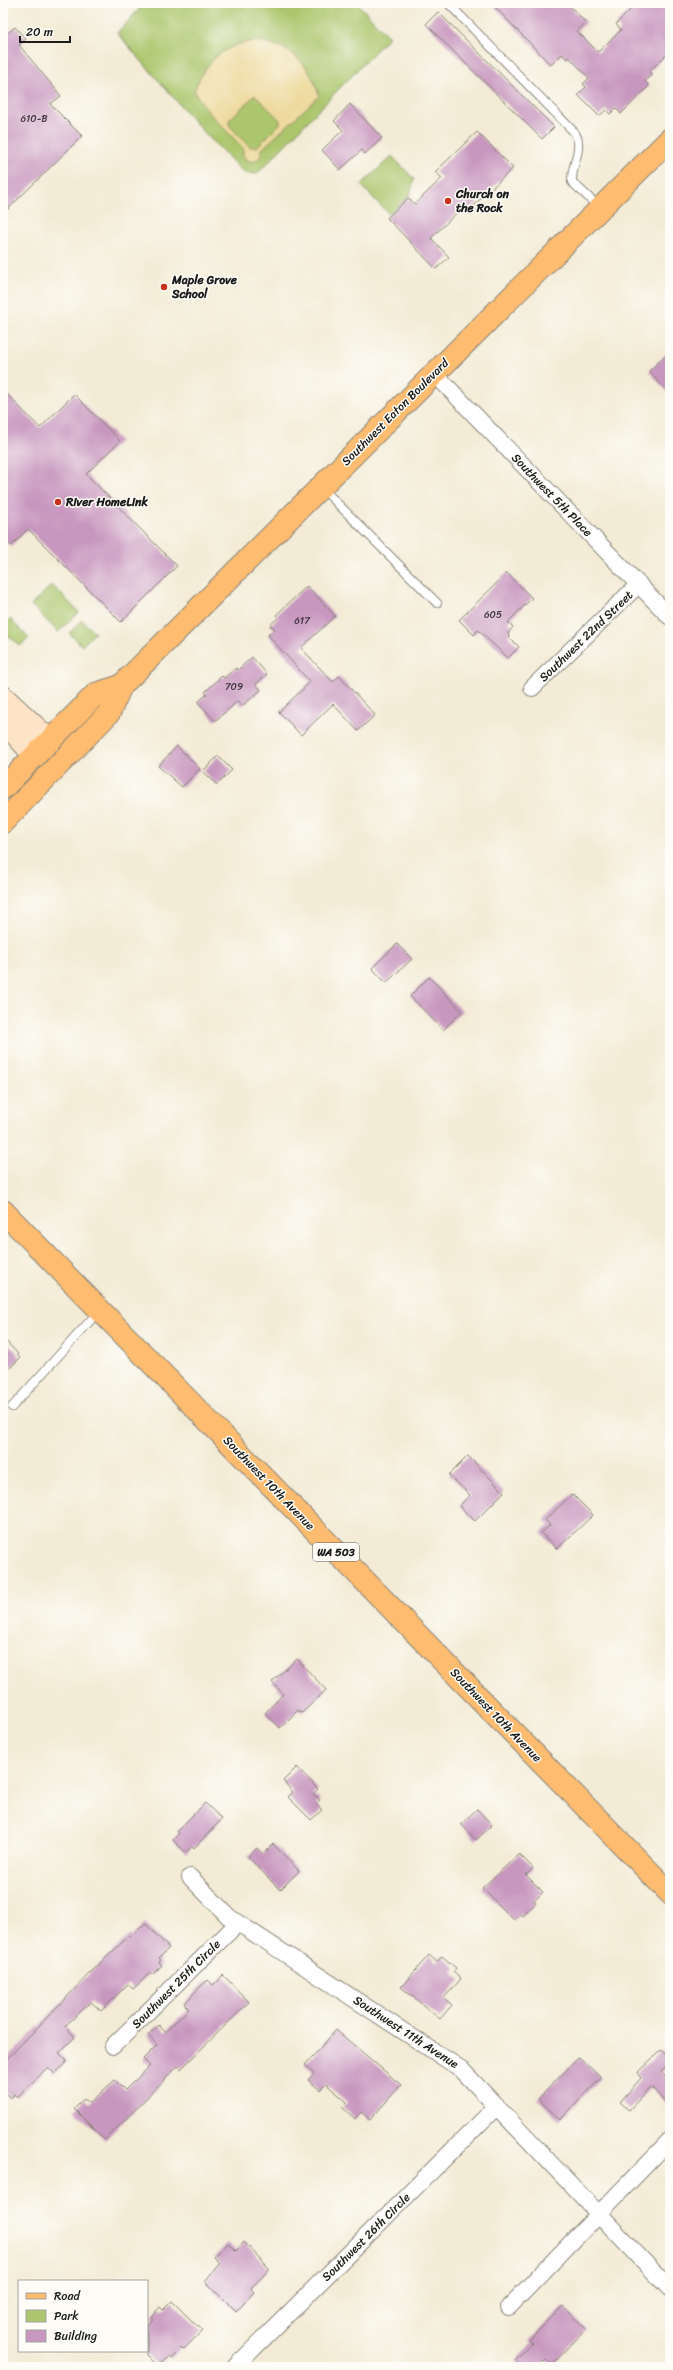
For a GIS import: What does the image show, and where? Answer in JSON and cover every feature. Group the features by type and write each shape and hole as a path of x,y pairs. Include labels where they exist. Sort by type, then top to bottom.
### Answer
{"main road":[{"name":"Southwest Eaton Boulevard","path":"4,820 109,713 121,686 670,139"},
{"name":"Southwest Eaton Boulevard","path":"3,788 96,694 121,686"},
{"path":"4,820 20,788 48,759 42,748"},
{"name":"Southwest 10th Avenue","path":"3,1211 670,1893"}],"street":[{"name":"Southwest 5th Place","path":"434,373 670,617"},
{"name":"Southwest 22nd Street","path":"532,688 639,584"},
{"path":"3,697 42,748"},
{"path":"3,720 42,748"},
{"name":"Southwest 11th Avenue","path":"190,1877 223,1911 238,1923 457,2066 470,2077 598,2215 670,2289"},
{"name":"Southwest 25th Circle","path":"113,2046 238,1923"},
{"name":"Southwest 26th Circle","path":"235,2367 497,2106"},
{"path":"509,2307 670,2140"}],"lane":[{"path":"448,3 579,138 579,146 573,164 572,182 600,208"},
{"path":"321,487 437,603"},
{"path":"12,1407 100,1310"}],"green space":[{"path":"145,3 357,3 389,37 257,174 244,173 201,129 117,33"},
{"path":"392,156 414,179 410,195 389,214 361,185"},
{"path":"52,585 79,612 58,632 31,605"},
{"path":"10,619 29,638 20,646 3,630 3,625"},
{"path":"82,620 95,633 82,646 69,633"}],"sand":[{"path":"256,41 268,43 279,46 288,51 304,65 310,74 319,96 262,149 260,158 251,162 243,157 243,148 211,115 194,92 203,72 217,56 234,46","holes":["255,95 280,120 280,124 257,147 250,147 229,125 229,120"]}],"building":[{"path":"491,3 567,3 586,23 577,31 598,52 621,30 616,24 637,3 670,3 670,51 649,72 652,74 645,81 649,86 621,114 616,108 610,114 606,110 599,116 578,95 586,87 583,84 589,78 569,57 567,59 562,54 551,65"},
{"path":"438,12 554,127 542,139 426,24"},
{"path":"15,27 26,39 19,45 61,96 50,104 82,136 3,214 3,37"},
{"path":"350,104 382,138 365,154 362,150 340,170 322,150 343,130 334,121"},
{"name":"Church on the Rock","path":"477,132 513,168 470,209 466,204 431,238 449,257 436,269 387,218 408,198 415,204 442,178 435,172"},
{"path":"670,351 670,395 649,371"},
{"name":"River HomeLink","path":"3,390 40,428 74,394 120,441 86,474 177,566 121,622 28,529 11,546 3,538"},
{"path":"507,573 532,598 508,622 513,627 508,633 509,637 519,647 508,658 478,630 474,635 459,620"},
{"path":"307,586 335,616 301,648 333,682 339,676 375,715 358,731 333,704 301,735 279,712 310,682 268,635 275,629 270,625 278,618 276,615"},
{"path":"252,657 267,674 256,684 261,690 242,706 238,701 215,721 198,702 207,694 205,692 222,676 224,678 236,668 238,670"},
{"path":"177,746 200,769 182,787 158,766"},
{"path":"218,756 232,770 217,785 203,771"},
{"path":"397,944 412,959 386,983 372,968"},
{"path":"429,977 462,1011 443,1030 410,996"},
{"path":"3,1338 20,1358 3,1375"},
{"path":"468,1456 504,1492 475,1521 459,1506 470,1495 449,1475"},
{"path":"572,1494 593,1515 557,1549 541,1533 550,1525 545,1520"},
{"path":"297,1659 326,1690 302,1713 298,1710 280,1728 265,1713 283,1694 272,1682"},
{"path":"297,1767 318,1789 313,1794 320,1800 316,1804 322,1810 311,1820 288,1797 293,1792 283,1781"},
{"path":"205,1803 222,1819 194,1848 192,1846 186,1853 173,1840 179,1833 177,1831"},
{"path":"477,1809 492,1825 476,1840 461,1824"},
{"path":"273,1844 299,1871 280,1890 248,1857 257,1848 263,1854"},
{"path":"519,1854 533,1868 526,1875 543,1892 534,1901 536,1903 523,1916 521,1914 514,1920 482,1888"},
{"path":"145,1923 169,1948 159,1958 161,1960 159,1962 162,1965 152,1975 150,1973 133,1989 128,1984 101,2011 91,2002 65,2026 75,2037 59,2053 67,2061 55,2074 48,2067 17,2097 14,2094 11,2098 3,2090 3,2063 89,1974 130,1935 131,1937"},
{"path":"429,1955 437,1962 442,1956 456,1968 453,1972 461,1979 444,1998 452,2005 440,2019 401,1987"},
{"path":"223,1975 249,2002 181,2069 178,2066 105,2140 74,2109 84,2099 89,2103 115,2080 125,2090 150,2066 143,2059 157,2045 148,2035 159,2025 165,2032 189,2009 184,2004 198,1989 208,1980 213,1985"},
{"path":"336,2030 401,2085 370,2120 361,2112 355,2119 342,2107 347,2102 326,2084 320,2090 308,2080 314,2073 305,2065"},
{"path":"661,2050 670,2059 670,2062 661,2072 670,2081 670,2107 651,2087 629,2110 620,2102 641,2078 637,2073"},
{"path":"579,2057 601,2078 560,2120 538,2099"},
{"path":"244,2242 269,2268 251,2289 254,2292 236,2312 205,2281 220,2263 214,2257 228,2243 236,2251"},
{"path":"172,2301 202,2331 183,2350 181,2348 171,2358 169,2356 157,2365 147,2355 148,2324 153,2319 151,2317 160,2307 163,2310"},
{"path":"563,2306 586,2329 552,2365 546,2359 538,2367 522,2367 515,2360 532,2343 529,2340"}],"place":[{"name":"Church on the Rock","path":"448,201"},
{"name":"Maple Grove School","path":"164,287"},
{"name":"River HomeLink","path":"58,502"}]}
